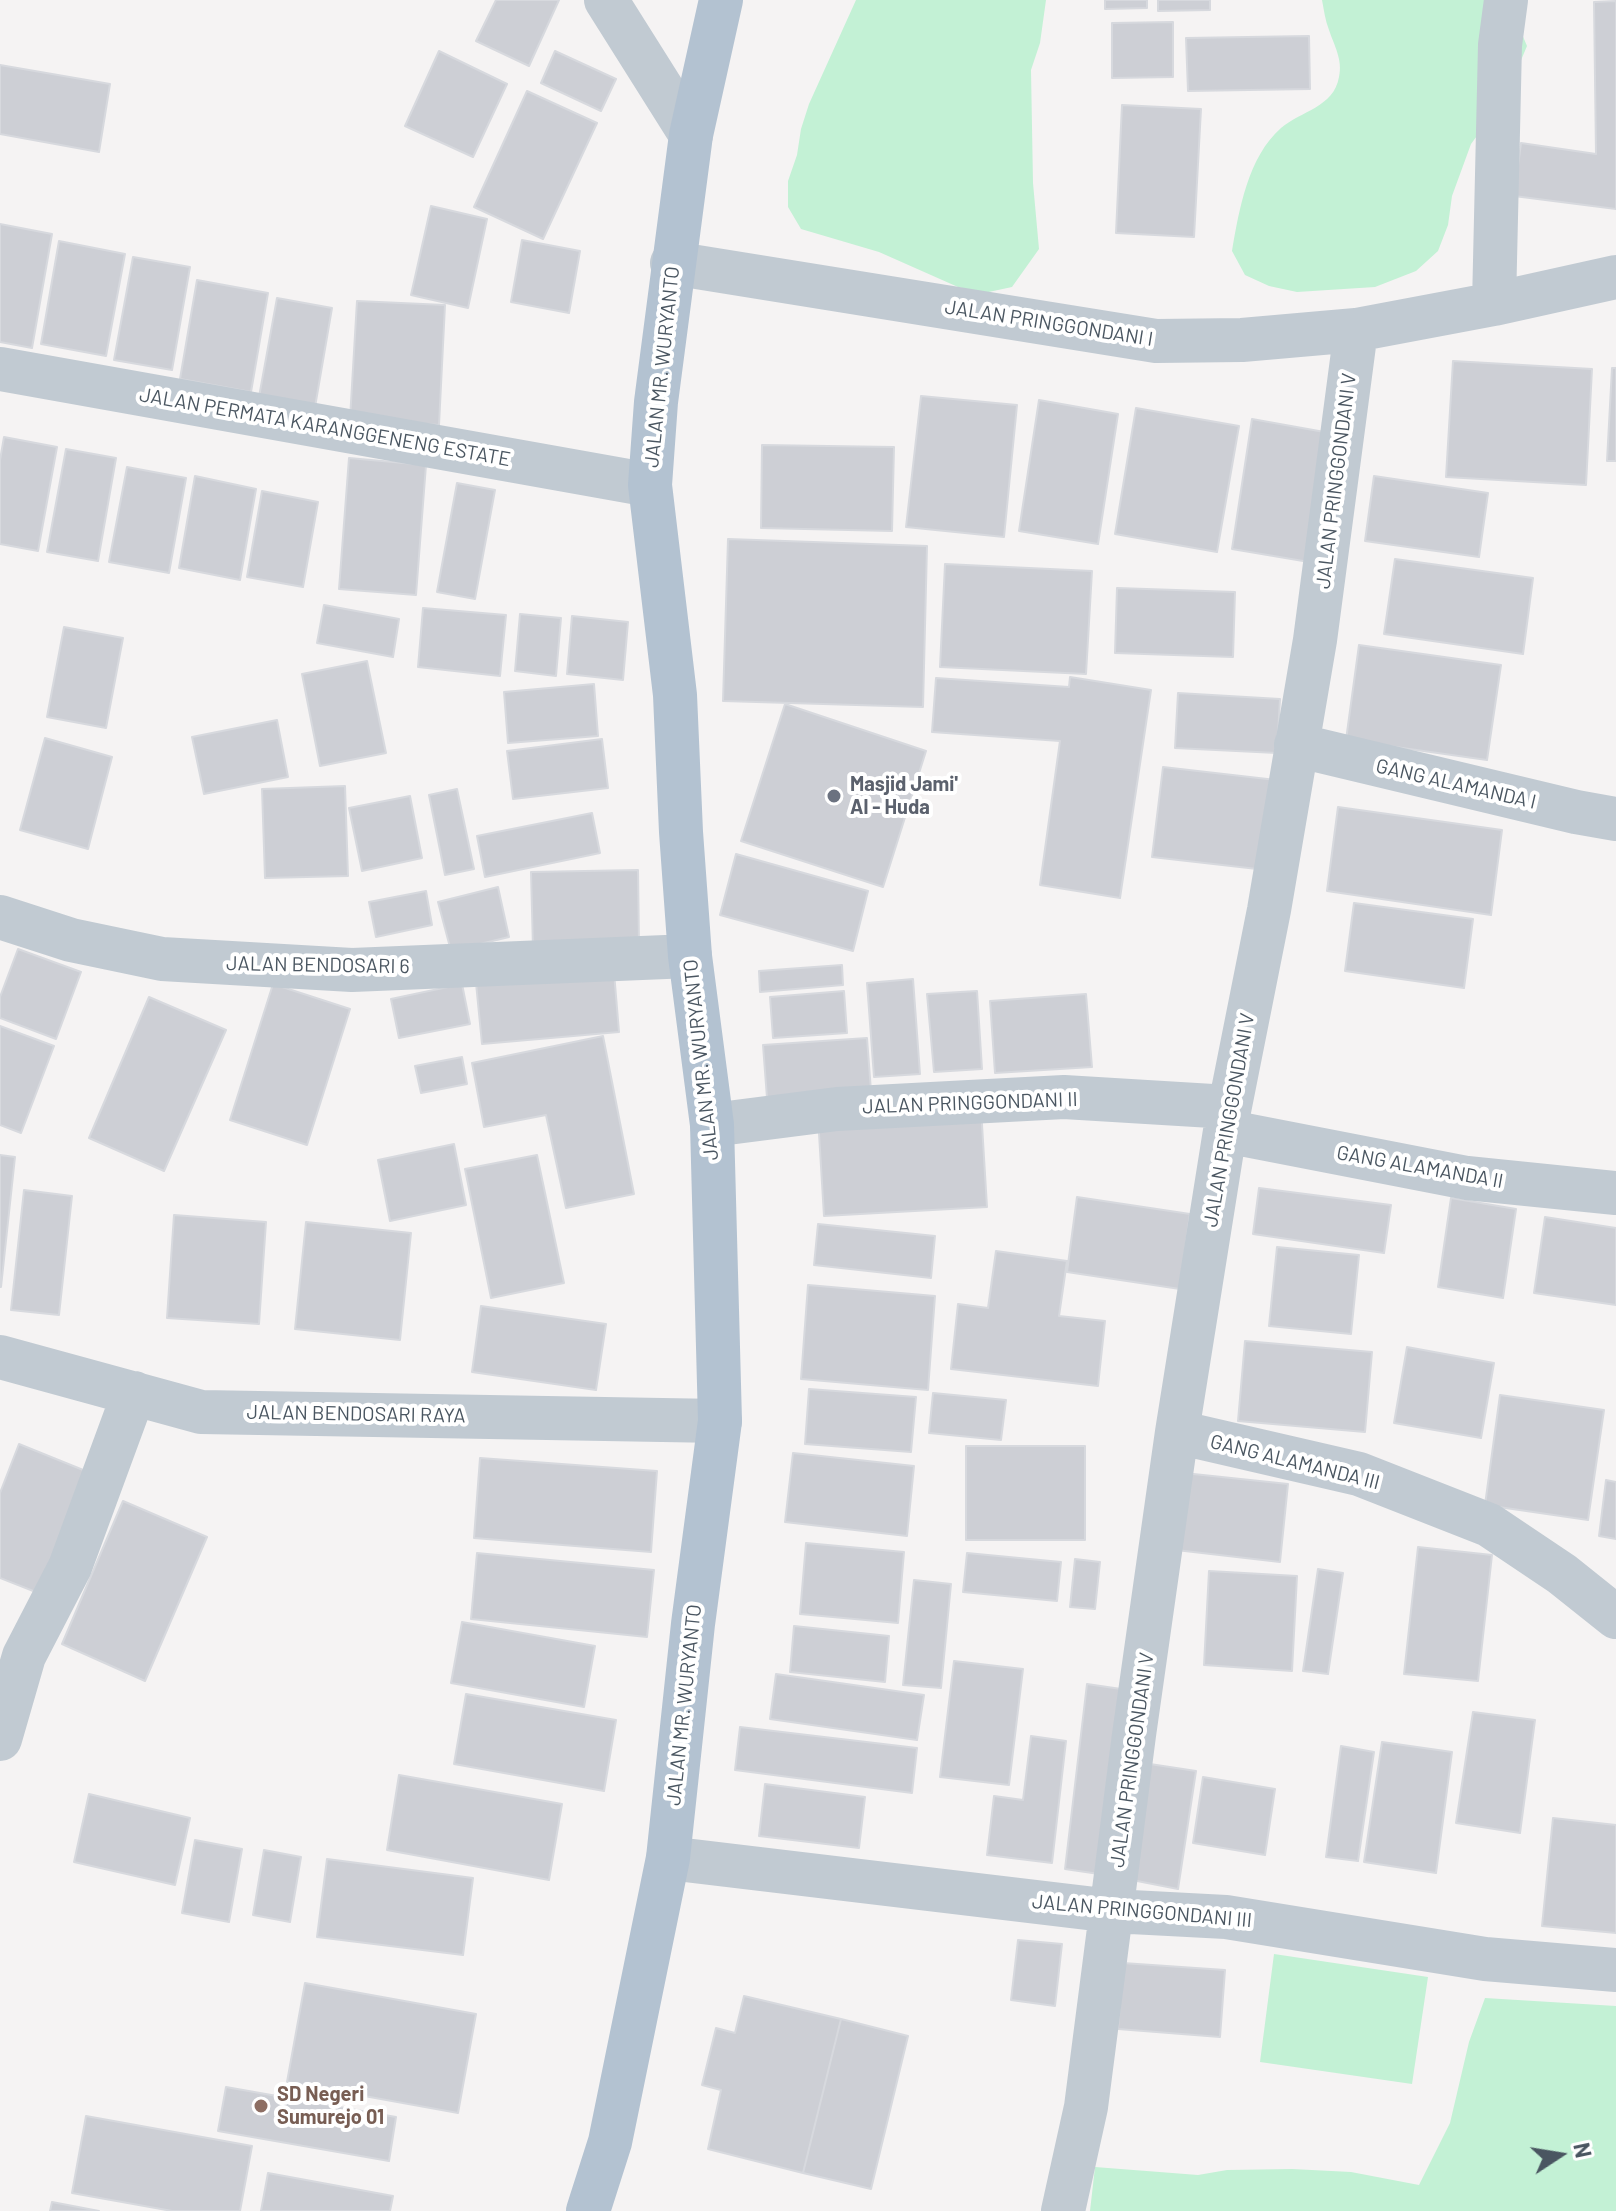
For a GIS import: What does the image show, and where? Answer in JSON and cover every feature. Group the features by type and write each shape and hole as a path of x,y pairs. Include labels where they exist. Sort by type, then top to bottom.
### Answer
{"main road":[{"name":"JALAN MR. WURYANTO","path":"588,2211 610,2142 668,1858 693,1624 720,1421 712,1125 690,956 675,695 650,485 672,263 691,135 721,0"}],"street":[{"path":"606,0 691,135"},
{"path":"1494,304 1500,45 1506,0"},
{"name":"JALAN PRINGGONDANI I","path":"672,263 1156,341 1242,340 1356,330 1616,277"},
{"name":"JALAN PRINGGONDANI V","path":"1063,2211 1086,2107 1177,1432 1227,1119 1290,798 1315,640 1356,330"},
{"name":"JALAN PERMATA KARANGGENENG ESTATE","path":"0,369 650,485"},
{"name":"GANG ALAMANDA I","path":"1296,745 1616,819"},
{"name":"JALAN BENDOSARI 6","path":"0,917 71,940 147,956 210,962 352,970 690,956"},
{"name":"JALAN PRINGGONDANI II","path":"712,1125 837,1109 1064,1097 1227,1119"},
{"name":"GANG ALAMANDA II","path":"1227,1119 1467,1178 1616,1193"},
{"name":"JALAN BENDOSARI RAYA","path":"0,1357 201,1412 720,1421"},
{"path":"0,1739 24,1656 70,1567 134,1393"},
{"name":"GANG ALAMANDA III","path":"1177,1432 1359,1474 1489,1525 1562,1574 1616,1617"},
{"name":"JALAN PRINGGONDANI III","path":"668,1858 1112,1911 1226,1917 1485,1959 1616,1970"}],"green space":[{"path":"856,0 1046,0 1040,43 1031,70 1033,183 1039,249 1012,287 984,293 958,287 879,252 801,229 788,207 788,181 809,104"},
{"path":"1322,0 1503,0 1527,46 1505,98 1471,144 1452,196 1448,225 1438,251 1416,271 1375,287 1297,292 1269,286 1245,275 1232,251 1247,185 1260,154 1281,128 1324,102 1336,87 1339,59"},
{"path":"1274,1954 1428,1977 1412,2084 1260,2062"},
{"path":"1485,1998 1616,2006 1616,2211 1090,2211 1095,2167 1198,2175 1227,2170 1351,2172 1419,2185 1450,2123 1469,2042"}],"building":[{"path":"496,0 559,0 529,66 476,41"},
{"path":"1105,0 1147,0 1147,8 1105,9"},
{"path":"1158,0 1210,0 1210,10 1158,11"},
{"path":"1616,1 1616,209 1514,196 1521,143 1596,154 1594,2"},
{"path":"1173,22 1173,77 1112,78 1112,23"},
{"path":"1309,36 1310,89 1188,91 1186,38"},
{"path":"439,51 507,84 473,157 405,126"},
{"path":"555,51 616,79 601,111 541,83"},
{"path":"0,65 110,84 99,152 0,134"},
{"path":"527,91 597,123 543,239 474,207"},
{"path":"1122,105 1201,109 1194,237 1116,233"},
{"path":"431,206 487,219 468,308 411,295"},
{"path":"0,224 52,234 32,348 0,342"},
{"path":"522,240 580,251 569,313 511,302"},
{"path":"59,241 125,254 106,356 41,344"},
{"path":"133,257 190,267 172,370 114,360"},
{"path":"197,280 268,293 251,392 180,379"},
{"path":"277,298 332,308 315,407 259,397"},
{"path":"357,301 445,305 439,425 350,419"},
{"path":"1453,361 1592,369 1586,485 1446,477"},
{"path":"1612,368 1616,368 1616,461 1607,461"},
{"path":"921,396 1017,405 1004,537 906,527"},
{"path":"1039,400 1118,414 1098,544 1019,531"},
{"path":"1136,408 1239,426 1217,552 1115,534"},
{"path":"1252,419 1330,433 1309,562 1232,549"},
{"path":"4,437 57,447 38,551 0,544 0,460"},
{"path":"762,445 894,447 892,531 761,528"},
{"path":"66,449 116,458 98,561 47,552"},
{"path":"349,458 426,465 416,595 339,589"},
{"path":"127,467 186,478 169,573 109,562"},
{"path":"195,476 256,489 240,580 179,568"},
{"path":"1374,476 1488,493 1479,557 1365,541"},
{"path":"457,483 495,490 475,599 437,592"},
{"path":"262,491 318,502 303,587 247,577"},
{"path":"728,539 927,546 923,707 723,701"},
{"path":"1395,559 1533,578 1523,654 1384,634"},
{"path":"945,564 1092,571 1086,674 940,667"},
{"path":"1117,588 1235,592 1233,657 1115,653"},
{"path":"324,605 399,619 393,657 317,643"},
{"path":"423,608 506,615 500,676 418,667"},
{"path":"520,614 561,618 556,676 515,671"},
{"path":"572,616 628,622 623,680 567,674"},
{"path":"64,627 123,638 106,728 47,717"},
{"path":"1359,645 1501,665 1487,760 1346,740"},
{"path":"367,661 386,753 320,766 302,674"},
{"path":"1070,677 1151,690 1120,898 1040,885 1060,741 932,732 936,678 1069,687"},
{"path":"594,684 598,736 508,743 504,692"},
{"path":"1178,693 1280,699 1277,753 1175,748"},
{"name":"Masjid Jami' Al - Huda","path":"785,704 926,751 883,887 741,841"},
{"path":"277,720 288,777 204,794 192,737"},
{"path":"45,738 112,757 88,849 20,830"},
{"path":"602,739 608,788 513,799 507,751"},
{"path":"1163,767 1276,780 1266,870 1152,857"},
{"path":"345,786 348,876 265,878 262,789"},
{"path":"457,789 474,869 445,875 429,795"},
{"path":"410,796 422,858 362,871 349,808"},
{"path":"1338,807 1502,830 1491,915 1327,891"},
{"path":"592,813 600,853 485,877 477,836"},
{"path":"736,854 868,891 853,951 720,915"},
{"path":"638,870 639,946 533,949 531,872"},
{"path":"498,887 509,937 451,951 438,902"},
{"path":"426,891 432,925 376,937 369,902"},
{"path":"1354,903 1473,919 1464,988 1345,971"},
{"path":"18,949 81,972 56,1039 0,1018 0,997"},
{"path":"842,965 843,985 760,992 759,971"},
{"path":"614,972 619,1032 482,1044 476,983"},
{"path":"913,979 920,1074 874,1077 867,983"},
{"path":"273,984 350,1009 307,1145 230,1120"},
{"path":"462,984 470,1024 399,1038 391,999"},
{"path":"844,991 847,1033 773,1038 770,997"},
{"path":"977,991 982,1069 934,1072 927,994"},
{"path":"1086,994 1092,1067 995,1073 990,1001"},
{"path":"149,997 226,1030 164,1171 89,1138"},
{"path":"0,1026 54,1046 21,1133 0,1125"},
{"path":"603,1036 634,1194 566,1208 546,1115 484,1127 472,1063"},
{"path":"867,1038 871,1091 767,1098 763,1045"},
{"path":"462,1057 467,1084 421,1093 415,1066"},
{"path":"981,1108 987,1207 824,1216 818,1117"},
{"path":"454,1144 466,1205 390,1221 378,1160"},
{"path":"0,1155 15,1157 1,1287 0,1287"},
{"path":"537,1155 564,1283 491,1298 465,1169"},
{"path":"1259,1188 1391,1205 1384,1253 1253,1234"},
{"path":"24,1190 72,1196 59,1315 11,1310"},
{"path":"1077,1197 1190,1214 1180,1289 1067,1272"},
{"path":"1451,1198 1516,1209 1503,1298 1438,1287"},
{"path":"174,1215 266,1222 259,1324 167,1318"},
{"path":"1545,1217 1616,1228 1616,1305 1534,1293"},
{"path":"306,1222 411,1233 400,1340 295,1329"},
{"path":"818,1224 935,1236 931,1278 814,1265"},
{"path":"1277,1247 1359,1255 1351,1334 1269,1326"},
{"path":"996,1251 1067,1261 1059,1316 1105,1321 1098,1386 951,1369 958,1304 988,1308"},
{"path":"808,1285 935,1296 928,1390 801,1379"},
{"path":"481,1306 606,1324 596,1390 472,1372"},
{"path":"1245,1341 1372,1352 1365,1432 1238,1421"},
{"path":"1407,1347 1494,1363 1481,1438 1394,1423"},
{"path":"809,1389 916,1397 911,1452 805,1444"},
{"path":"933,1393 1006,1400 1001,1440 929,1433"},
{"path":"1500,1395 1604,1410 1588,1520 1485,1505"},
{"path":"19,1444 98,1476 51,1598 0,1578 0,1493"},
{"path":"966,1446 1085,1446 1085,1540 966,1540"},
{"path":"793,1453 914,1466 907,1536 785,1522"},
{"path":"480,1458 657,1471 651,1552 474,1538"},
{"path":"1184,1473 1288,1484 1280,1562 1176,1550"},
{"path":"1606,1480 1616,1482 1616,1539 1599,1536"},
{"path":"123,1501 207,1537 145,1681 62,1644"},
{"path":"806,1543 904,1552 898,1623 800,1614"},
{"path":"1418,1547 1492,1555 1478,1681 1404,1674"},
{"path":"477,1553 654,1570 647,1637 471,1619"},
{"path":"967,1553 1061,1562 1057,1601 963,1592"},
{"path":"1075,1559 1100,1562 1095,1609 1070,1607"},
{"path":"1318,1569 1343,1573 1328,1674 1303,1671"},
{"path":"1209,1571 1297,1576 1292,1671 1204,1665"},
{"path":"914,1580 951,1584 941,1688 903,1685"},
{"path":"462,1622 595,1646 584,1707 451,1683"},
{"path":"794,1626 889,1636 885,1682 790,1672"},
{"path":"954,1661 1023,1669 1009,1785 940,1777"},
{"path":"776,1674 924,1695 917,1740 770,1719"},
{"path":"1087,1684 1121,1689 1099,1874 1065,1869"},
{"path":"466,1694 616,1720 604,1791 454,1764"},
{"path":"1473,1712 1535,1720 1520,1833 1456,1823"},
{"path":"740,1727 917,1748 912,1793 735,1770"},
{"path":"1031,1736 1066,1741 1052,1863 987,1855 994,1796 1023,1800"},
{"path":"1382,1742 1452,1752 1436,1873 1364,1862"},
{"path":"1341,1746 1374,1752 1358,1861 1326,1857"},
{"path":"1150,1764 1196,1771 1178,1889 1132,1880"},
{"path":"399,1775 562,1804 549,1880 387,1850"},
{"path":"1203,1777 1275,1789 1265,1855 1193,1843"},
{"path":"765,1784 865,1797 859,1848 759,1836"},
{"path":"89,1794 190,1818 175,1885 74,1862"},
{"path":"1553,1818 1616,1825 1616,1933 1542,1926"},
{"path":"195,1840 242,1849 229,1922 182,1913"},
{"path":"264,1850 301,1857 290,1922 253,1915"},
{"path":"327,1859 473,1878 463,1955 317,1937"},
{"path":"1018,1940 1062,1944 1055,2006 1011,2000"},
{"path":"1123,1963 1225,1970 1220,2037 1118,2029"},
{"path":"305,1983 476,2014 458,2113 287,2082"},
{"path":"744,1996 841,2019 803,2173 708,2149 721,2090 702,2085 716,2028 735,2033"},
{"path":"841,2019 908,2036 871,2189 803,2173"},
{"path":"226,2087 396,2117 389,2161 218,2131"},
{"path":"86,2116 252,2146 240,2211 172,2211 72,2193"},
{"path":"268,2173 393,2196 390,2211 261,2211"},
{"path":"52,2202 99,2211 50,2211"}],"place":[{"name":"Masjid Jami' Al - Huda","path":"834,796"},
{"name":"SD Negeri Sumurejo 01","path":"261,2106"}]}
